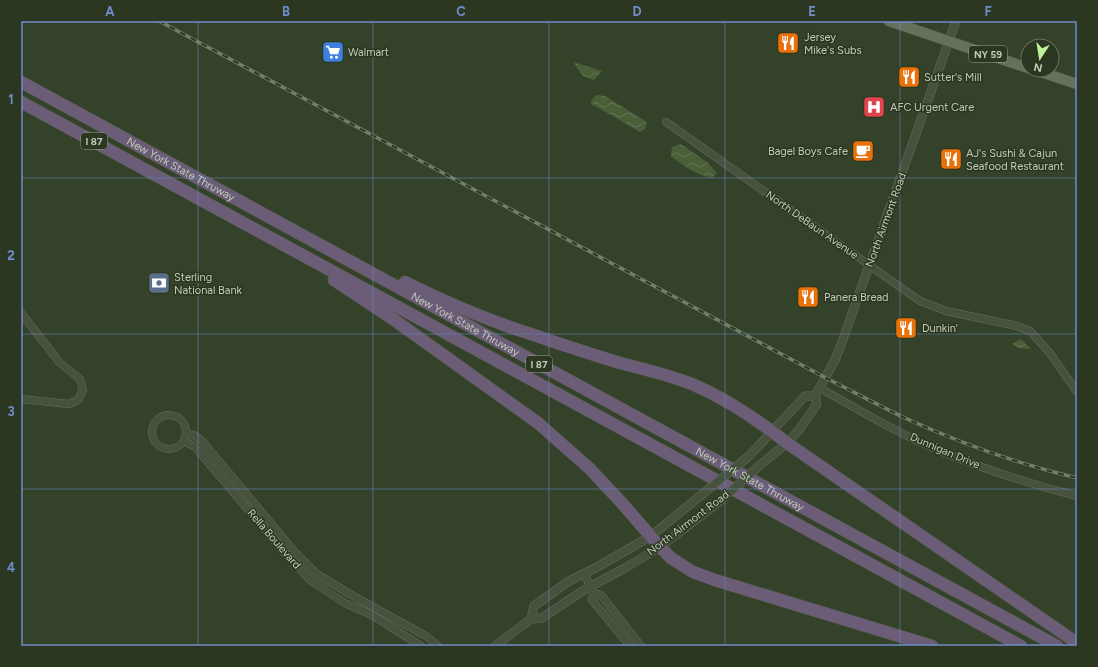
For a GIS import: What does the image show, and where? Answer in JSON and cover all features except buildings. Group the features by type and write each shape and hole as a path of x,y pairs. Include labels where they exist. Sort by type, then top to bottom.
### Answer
{"highway":[{"name":"New York State Thruway","path":"21,82 1057,646"},
{"name":"New York State Thruway","path":"21,102 1021,646"},
{"path":"248,205 429,294 477,315 547,340 692,384 737,407 1077,643"},
{"path":"239,220 393,319 538,423 589,468 660,547 671,558 682,565 704,577 932,646"}],"main road":[{"name":"NY 59","path":"890,21 1020,65"},
{"path":"1059,78 1077,84"}],"street":[{"name":"North Airmont Road","path":"494,646 531,619 542,618 592,590 660,547 719,502 759,466 788,443 799,430 817,404 818,392 835,360 842,342 956,21"},
{"name":"North DeBaun Avenue","path":"666,122 920,301 946,311 1017,326 1030,331 1049,352 1077,392"},
{"path":"21,312 60,363 80,379 83,390 78,400 69,404 24,400 21,406"},
{"name":"North Airmont Road","path":"531,619 534,606 569,581 599,566 651,536 749,456 805,396 818,392"},
{"name":"Dunnigan Drive","path":"818,392 937,450 1007,476 1077,496"},
{"path":"174,415 184,422 187,434 184,441 176,448 170,450 164,449 156,444 152,437 153,426 156,420 161,416 174,415"},
{"name":"Rella Boulevard","path":"187,434 194,435 202,441 294,551 318,575 426,636 438,646"},
{"name":"Rella Boulevard","path":"184,441 195,447 284,552 311,581 345,603 372,615 421,646"},
{"path":"237,496 243,491"},
{"path":"584,573 592,590 592,600 630,646"},
{"path":"311,581 318,575"},
{"path":"592,590 601,595 642,646"},
{"path":"372,615 375,608"}],"water":[{"path":"573,62 602,71 594,80 583,76"},
{"path":"596,95 605,96 647,122 645,129 640,132 590,103"},
{"path":"681,144 708,163 717,173 712,178 701,175 685,167 671,156 672,147"},
{"path":"1021,339 1031,349 1019,348 1012,344"}],"railway":[{"path":"159,21 826,378 895,413 947,436 990,452 1077,478"}],"place":[{"name":"Jersey Mike's Subs","path":"788,43"},
{"name":"Walmart","path":"333,52"},
{"name":"Sutter's Mill","path":"909,77"},
{"name":"AFC Urgent Care","path":"874,107"},
{"name":"Bagel Boys Cafe","path":"863,151"},
{"name":"AJ's Sushi & Cajun Seafood Restaurant","path":"951,159"},
{"name":"Sterling National Bank","path":"159,283"},
{"name":"Panera Bread","path":"808,297"},
{"name":"Dunkin'","path":"906,328"}]}
